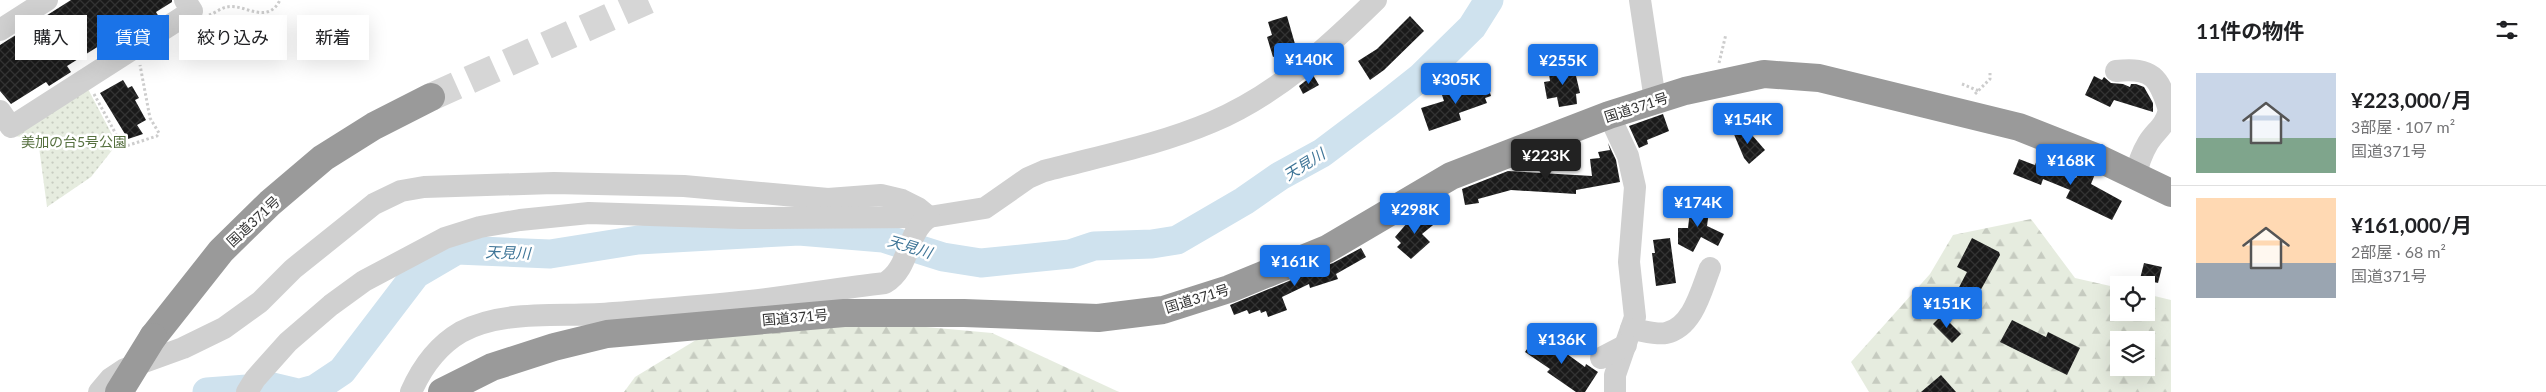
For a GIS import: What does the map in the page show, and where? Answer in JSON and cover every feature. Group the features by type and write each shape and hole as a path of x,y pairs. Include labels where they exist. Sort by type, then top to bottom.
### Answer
{"highway":[{"name":"国道371号","path":"442,392 492,367 554,347 607,334 844,313 954,312 1098,318 1163,310 1229,289 1327,250 1451,176 1609,115 1655,100 1684,91 1764,74 1819,78 2019,127 2098,158 2171,193"},
{"name":"国道371号","path":"119,392 152,336 221,251 323,158 374,126 431,97"}],"street":[{"path":"0,30 48,0"},
{"path":"169,27 192,12 185,0"},
{"path":"251,385 301,330 364,281 446,238 480,227 520,220 589,214 923,222 986,208 1028,178 1044,171 1161,142 1213,122 1254,100 1306,65 1376,0"},
{"path":"1640,0 1655,100"},
{"path":"0,111 11,127 118,60"},
{"path":"2116,71 2136,69 2154,76 2165,95 2169,110 2160,131 2149,141 2139,161 2136,176"},
{"path":"1609,115 1628,156 1635,187 1629,262 1635,317 1615,375 1615,392"},
{"path":"100,392 110,379 125,369 183,348 224,328 260,302 293,268 374,204 401,191 424,187 554,182 684,186 828,199 881,196 902,200 918,208 923,222 901,268 894,277 885,283 813,291 752,301 599,315 514,317 486,322 461,332 438,350 427,361 411,392"},
{"path":"1601,358 1629,337 1666,333 1684,324 1694,307 1710,268"}],"path":[{"path":"208,15 228,6 258,13 268,12 280,0"},
{"path":"1717,68 1726,34"},
{"path":"86,80 123,147 157,136 159,133 150,118 144,93 140,60"},
{"path":"1962,84 1978,91"}],"green space":[{"name":"美加の台5号公園","path":"88,89 117,144 91,177 47,207 39,147 24,137 14,136"},
{"path":"2031,219 2075,278 2110,286 2110,321 2155,321 2155,296 2171,300 2171,392 1869,392 1851,362 1930,274 1953,235"},
{"path":"798,324 893,324 992,333 1119,392 624,392 635,377 701,337"}],"building":[{"path":"71,0 172,0 172,2 156,12 158,15 97,15 97,47 87,53 87,15 47,15"},
{"path":"1287,16 1297,51 1273,57 1267,37 1272,35 1268,22"},
{"path":"1410,16 1424,31 1384,70 1370,80 1358,61 1377,49"},
{"path":"15,35 15,60 77,60 67,66 71,72 49,86 46,82 11,104 0,91 0,45"},
{"path":"1573,63 1580,93 1576,94 1577,104 1559,107 1557,97 1547,99 1544,82 1550,81 1549,74 1558,72 1557,66"},
{"path":"1313,75 1319,85 1303,94 1299,86"},
{"path":"2094,76 2102,80 2104,77 2111,83 2130,87 2131,84 2136,84 2144,87 2153,103 2153,112 2114,100 2110,107 2085,95"},
{"path":"123,80 128,88 132,86 139,98 135,100 146,120 137,125 143,134 128,139 100,93"},
{"path":"1479,80 1481,85 1487,83 1491,96 1485,98 1487,103 1459,113 1461,120 1429,131 1421,108 1444,101 1442,95"},
{"path":"1663,114 1669,131 1647,140 1648,144 1639,148 1629,126"},
{"path":"1745,127 1765,150 1749,164 1744,158 1733,132"},
{"path":"1608,143 1616,160 1620,182 1576,190 1576,194 1511,190 1478,199 1479,203 1465,205 1462,189 1508,171 1592,176 1590,159 1600,158 1598,152 1610,150"},
{"path":"2040,152 2051,156 2047,167 2076,178 2081,168 2095,174 2091,184 2122,201 2112,220 2066,198 2070,190 2043,179 2041,185 2013,174 2019,159 2035,165"},
{"path":"1691,202 1710,204 1707,226 1724,234 1718,246 1701,237 1693,252 1678,244 1678,228 1688,228"},
{"path":"1430,211 1438,221 1422,234 1430,242 1411,259 1397,247 1401,243 1395,237 1408,222 1411,225"},
{"path":"1670,238 1676,283 1656,286 1652,253 1655,253 1653,240"},
{"path":"1972,238 1999,252 2000,255 1973,304 1955,295 1967,272 1957,267"},
{"path":"1361,248 1366,257 1336,274 1338,279 1310,288 1309,284 1282,297 1287,310 1268,317 1266,311 1261,313 1260,310 1249,314 1247,310 1234,315 1230,305 1333,263"},
{"path":"2144,263 2162,267 2158,283 2155,282 2155,276 2141,276"},
{"path":"1942,315 1961,334 1952,343 1933,324"},
{"path":"2012,320 2046,337 2048,332 2080,348 2067,375 2000,342"},
{"path":"1538,333 1585,367 1586,364 1598,372 1585,392 1576,392 1547,372 1550,369 1525,352"},
{"path":"1941,375 1956,392 1921,392"}],"waterway":[{"name":"天見川","path":"304,392 315,389 342,371 416,274 457,250 550,254 638,240 799,231 883,238 943,257 981,263 1070,254 1094,246 1152,244 1177,240 1244,201 1280,176 1322,153 1387,104 1421,77 1472,27 1489,0"},
{"name":"天見川","path":"207,392 273,387 294,392"}],"tunnel":[{"path":"431,97 648,0"}]}
